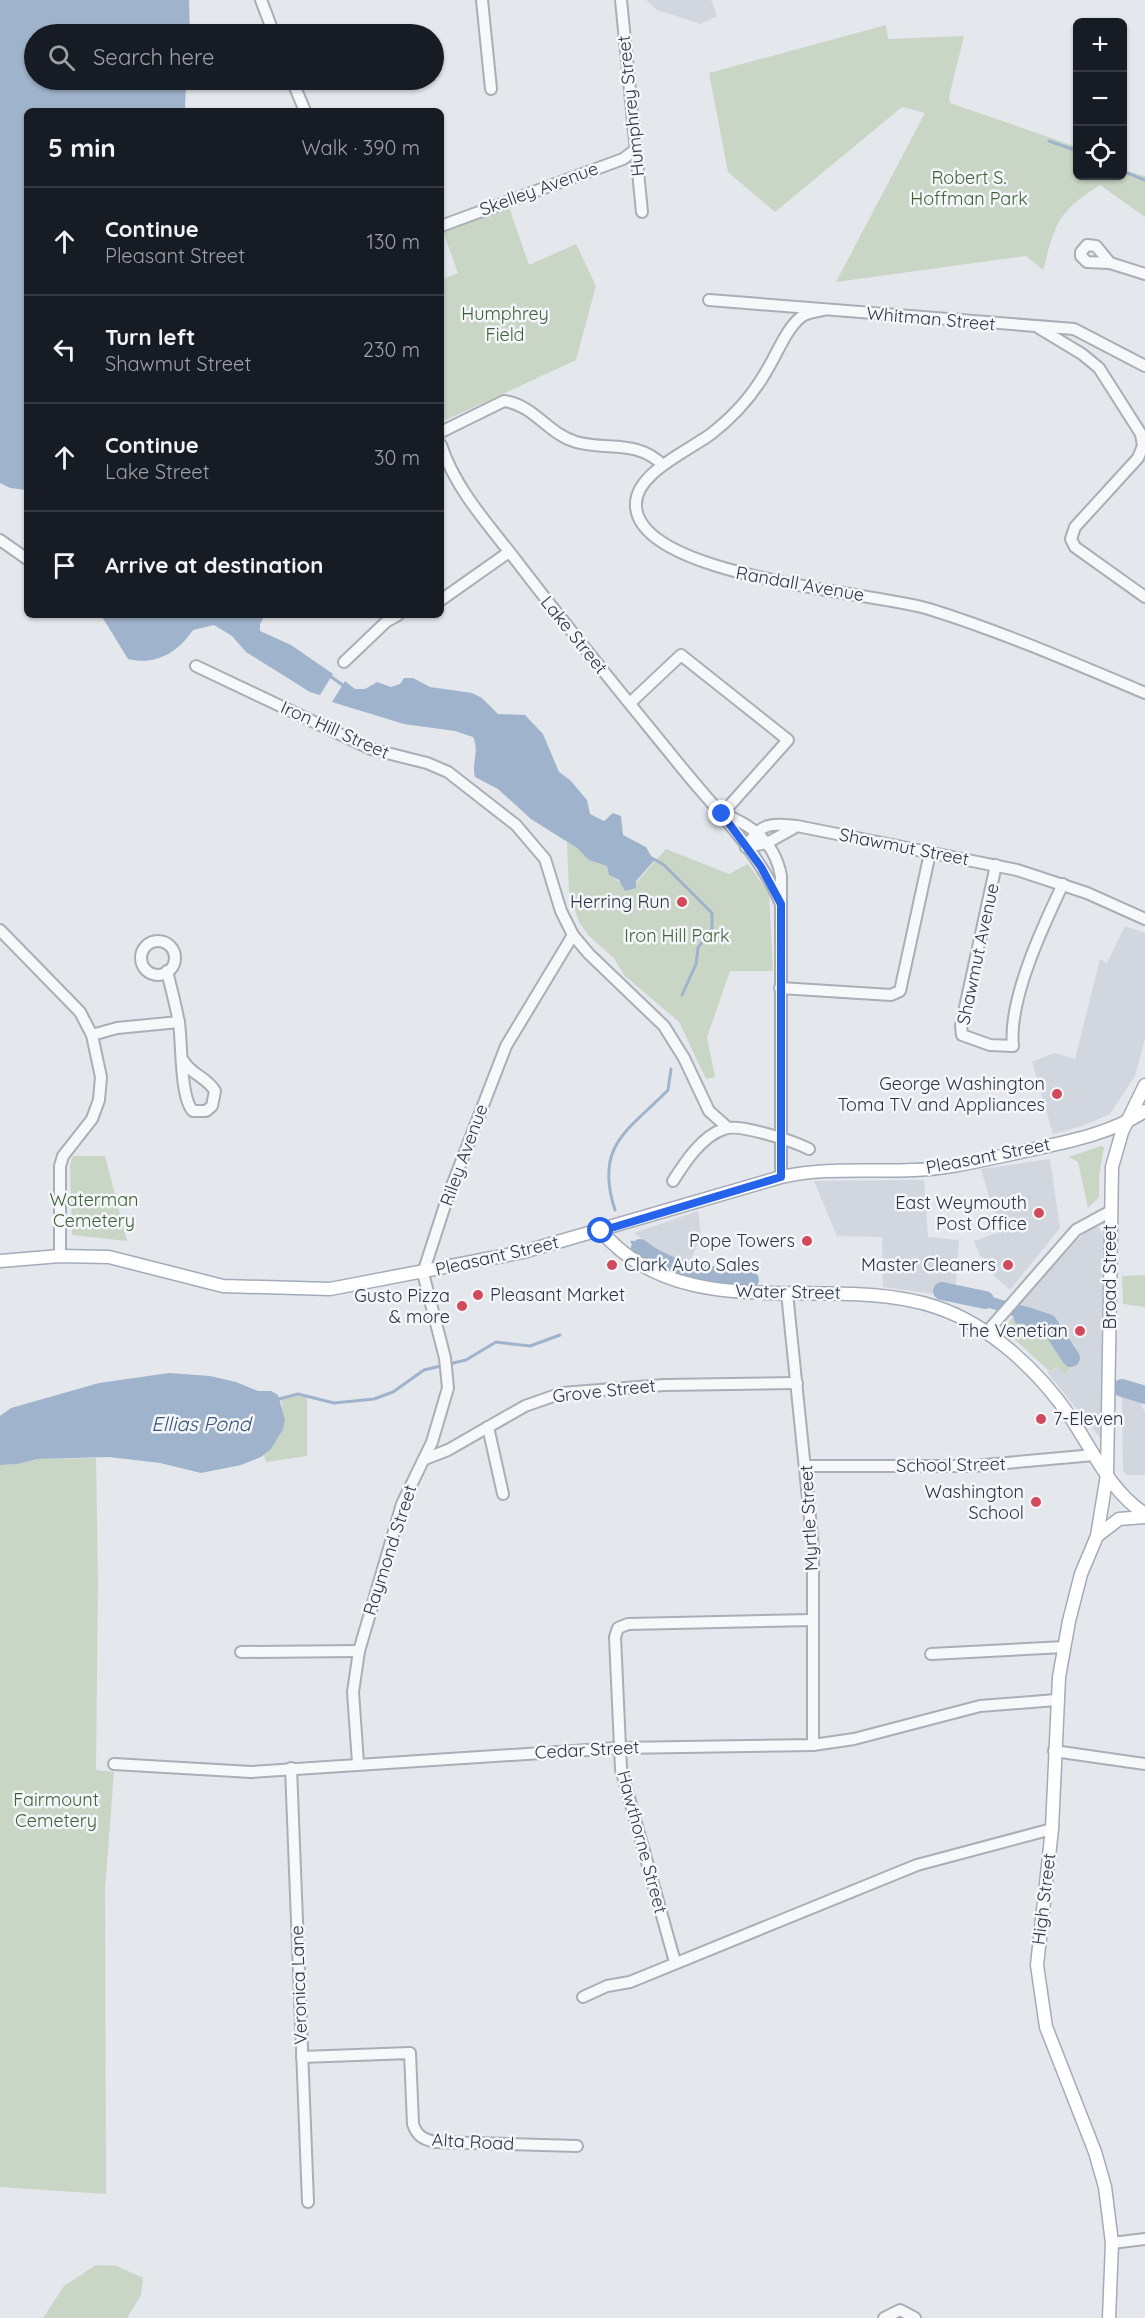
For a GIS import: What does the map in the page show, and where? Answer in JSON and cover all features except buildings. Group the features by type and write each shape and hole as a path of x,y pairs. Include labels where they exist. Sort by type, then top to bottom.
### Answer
{"main road":[{"name":"Broad Street","path":"1107,1475 1111,1211 1114,1157 1127,1121 1145,1085"},
{"name":"Pleasant Street","path":"0,1261 60,1256 120,1258 207,1283 242,1288 330,1288 423,1273 523,1252 781,1177 823,1170 931,1169 1059,1143 1127,1121 1145,1111"},
{"name":"Water Street","path":"601,1231 628,1258 678,1282 706,1289 868,1295 918,1302 948,1312 986,1333 1014,1355 1051,1392 1107,1475 1125,1498 1145,1516"},
{"name":"High Street","path":"1107,1475 1097,1536 1081,1574 1064,1647 1056,1701 1052,1829 1038,1938 1039,1988 1054,2049 1101,2170 1108,2201 1112,2243 1109,2318"},
{"path":"1097,1536 1119,1519 1145,1516"}],"street":[{"path":"261,0 270,24"},
{"path":"482,0 491,89"},
{"name":"Humphrey Street","path":"621,0 642,212"},
{"path":"296,90 304,108"},
{"name":"Skelley Avenue","path":"444,225 623,159 635,150"},
{"path":"1110,263 1145,274"},
{"name":"Whitman Street","path":"709,300 1038,328 1074,329 1145,366"},
{"name":"Randall Avenue","path":"823,310 809,313 797,321 766,372 733,414 695,446 663,465 640,490 636,498 637,514 641,521 657,537 695,558 728,571 754,578 895,600 927,609 999,633 1145,693"},
{"path":"1038,328 1082,354 1099,368 1141,434 1143,446 1138,458 1075,527 1071,539 1075,548 1145,597"},
{"path":"444,431 504,401 515,402 526,407 566,438 587,444 641,450 663,465"},
{"name":"Lake Street","path":"444,452 457,482 509,552 722,814 746,847"},
{"path":"0,540 24,557"},
{"path":"444,598 509,552"},
{"path":"344,662 392,618"},
{"path":"630,703 681,655 788,740 722,814"},
{"name":"Iron Hill Street","path":"196,666 371,749 427,763 460,779 516,825 538,848 551,873 561,911 573,935 589,954 664,1026 684,1058 709,1111 727,1127"},
{"name":"Lake Street","path":"722,814 762,837"},
{"name":"Shawmut Street","path":"762,837 777,824 797,826 996,865 1063,884 1145,919"},
{"path":"781,904 771,882 746,847 762,837 797,826"},
{"path":"762,837 779,867 781,1177"},
{"path":"780,988 891,994 900,991 903,987 930,853"},
{"name":"Shawmut Avenue","path":"996,865 966,996 962,1035 990,1045 1013,1046 1013,1018 1035,947 1063,884"},
{"path":"0,930 80,1012 92,1035 101,1077 99,1100 92,1119 63,1156 60,1166 60,1256"},
{"name":"Riley Avenue","path":"423,1273 448,1196 509,1039 573,935"},
{"path":"167,971 178,1022 189,1107 201,1113 212,1106 215,1091 208,1083 192,1073 183,1060"},
{"path":"92,1035 117,1028 178,1022"},
{"path":"673,1181 693,1153 714,1133 727,1127 780,1137 808,1149"},
{"path":"986,1333 1076,1230 1111,1211"},
{"name":"Raymond Street","path":"358,1763 353,1692 359,1650 402,1504 425,1459 447,1398 449,1379 445,1358 423,1273"},
{"name":"Myrtle Street","path":"787,1293 807,1466 813,1547 813,1745"},
{"name":"Grove Street","path":"425,1459 448,1450 544,1398 577,1390 664,1385 797,1383"},
{"path":"488,1427 503,1494"},
{"name":"School Street","path":"807,1466 1003,1465 1094,1455"},
{"name":"Hawthorne Street","path":"675,1962 621,1769 618,1748 615,1637 618,1628 628,1624 813,1620"},
{"path":"931,1654 1064,1647"},
{"path":"241,1652 359,1650"},
{"name":"Cedar Street","path":"114,1764 251,1772 358,1763 618,1748 813,1745 854,1739 980,1706 1056,1701"},
{"path":"1054,1751 1145,1764"},
{"name":"Veronica Lane","path":"291,1768 308,2202"},
{"path":"583,1997 607,1986 630,1982 917,1865 1052,1829"},
{"name":"Alta Road","path":"302,2056 410,2053 413,2124 416,2132 423,2139 435,2142 577,2146"},
{"path":"1112,2243 1145,2239"},
{"path":"884,2318 900,2310 915,2318"}],"shaded area":[{"path":"646,0 711,0 717,16 701,24 657,10"},
{"path":"1125,926 1145,933 1145,1038 1135,1076 1110,1114 1082,1126 1053,1134 1032,1062 1055,1053 1075,1059 1100,959 1107,963"},
{"path":"1050,1159 1060,1228 1010,1290 994,1276 987,1261 980,1256 974,1241 999,1232 981,1169"},
{"path":"924,1180 928,1237 959,1240 956,1285 944,1289 942,1295 883,1287 882,1237 837,1236 814,1181"},
{"path":"698,1211 701,1236 689,1264 660,1254 634,1233"},
{"path":"1098,1227 1103,1235 1100,1438 1047,1372 1058,1367 1065,1375 1075,1365 1075,1345 1068,1343 1049,1315 1018,1306 1076,1241 1092,1228"},
{"path":"1122,1391 1137,1395 1145,1413 1145,1475 1126,1475 1123,1470"}],"green space":[{"name":"Robert S. Hoffman Park","path":"886,25 888,39 964,36 949,97 950,103 1073,146 1073,180 1127,180 1127,171 1145,176 1145,217 1100,185 1075,203 1060,220 1043,270 1026,256 836,282 925,113 902,107 775,212 728,172 709,73"},
{"name":"Humphrey Field","path":"509,207 529,265 576,244 596,286 576,360 446,420 444,416 444,279 458,273 444,231"},
{"name":"Iron Hill Park","path":"567,842 595,861 607,866 609,875 623,884 635,884 666,849 729,874 748,864 769,893 773,971 730,971 707,1037 715,1077 706,1079 679,1022 624,975 614,958 589,936 579,922 569,891"},
{"path":"1104,1147 1099,1176 1099,1197 1088,1208 1078,1162 1069,1157"},
{"name":"Waterman Cemetery","path":"73,1156 105,1156 127,1241 72,1235 70,1164"},
{"path":"1145,1275 1145,1307 1123,1304 1122,1276"},
{"path":"1013,1316 1024,1323 1046,1326 1072,1367 1065,1375 1058,1367 1049,1371 1010,1335 1007,1326"},
{"path":"307,1396 307,1456 266,1462 264,1455 275,1443 281,1428 283,1413 280,1397"},
{"name":"Fairmount Cemetery","path":"96,1458 98,1581 96,1770 114,1772 105,1889 106,2194 0,2187 0,1465 18,1464 37,1459"},
{"path":"96,2265 117,2266 143,2278 141,2295 127,2318 43,2318 64,2286"}],"water":[{"path":"0,0 189,0 190,24 24,24 24,90 186,90 185,108 24,108 24,490 10,488 0,483"},
{"path":"103,618 263,618 260,631 291,645 333,674 320,695 310,692 246,652 232,636 214,625 193,630 173,651 157,659 138,661 128,659"},
{"path":"404,678 413,678 430,687 472,693 482,698 498,714 525,715 543,734 559,772 570,780 587,800 590,814 604,821 613,813 621,816 623,835 646,847 654,861 636,881 636,888 625,891 619,880 609,875 607,866 589,860 577,848 531,819 498,789 475,777 476,747 473,737 455,731 404,724 332,702 345,681 355,689 365,689 377,682 391,687 400,684"},
{"path":"982,1294 1034,1309 1050,1320 1033,1336 1024,1323 1016,1324 1013,1316 975,1303 962,1295"},
{"name":"Ellias Pond","path":"169,1373 210,1376 236,1382 258,1391 271,1391 278,1395 285,1420 283,1429 271,1449 261,1457 241,1465 201,1473 160,1463 109,1457 37,1459 18,1464 0,1465 0,1416 11,1408 99,1383"}],"waterway":[{"path":"1049,141 1073,149"},
{"path":"1127,173 1145,180"},
{"path":"330,676 344,686"},
{"path":"652,858 664,865 712,913 712,928 698,948 696,964 682,995"},
{"path":"615,1210 609,1170 612,1154 628,1129 668,1090 671,1069"},
{"path":"632,1242 640,1248 637,1251"},
{"path":"640,1248 652,1257 678,1268 750,1280"},
{"path":"942,1291 985,1300"},
{"path":"1027,1316 1048,1323 1071,1358"},
{"path":"279,1399 298,1394 334,1403 374,1399 393,1392 424,1370 466,1360 496,1342 530,1346 560,1335"},
{"path":"1122,1388 1145,1395"}],"place":[{"name":"Herring Run","path":"682,902"},
{"name":"George Washington Toma TV and Appliances","path":"1057,1094"},
{"name":"East Weymouth Post Office","path":"1039,1213"},
{"name":"Pope Towers","path":"807,1241"},
{"name":"Clark Auto Sales","path":"612,1265"},
{"name":"Master Cleaners","path":"1008,1265"},
{"name":"Pleasant Market","path":"478,1295"},
{"name":"Gusto Pizza & more","path":"462,1306"},
{"name":"The Venetian","path":"1080,1331"},
{"name":"7-Eleven","path":"1041,1419"},
{"name":"Washington School","path":"1036,1502"}],"route":[{"path":"601,1231 781,1177 781,904 771,882 722,814"}]}
